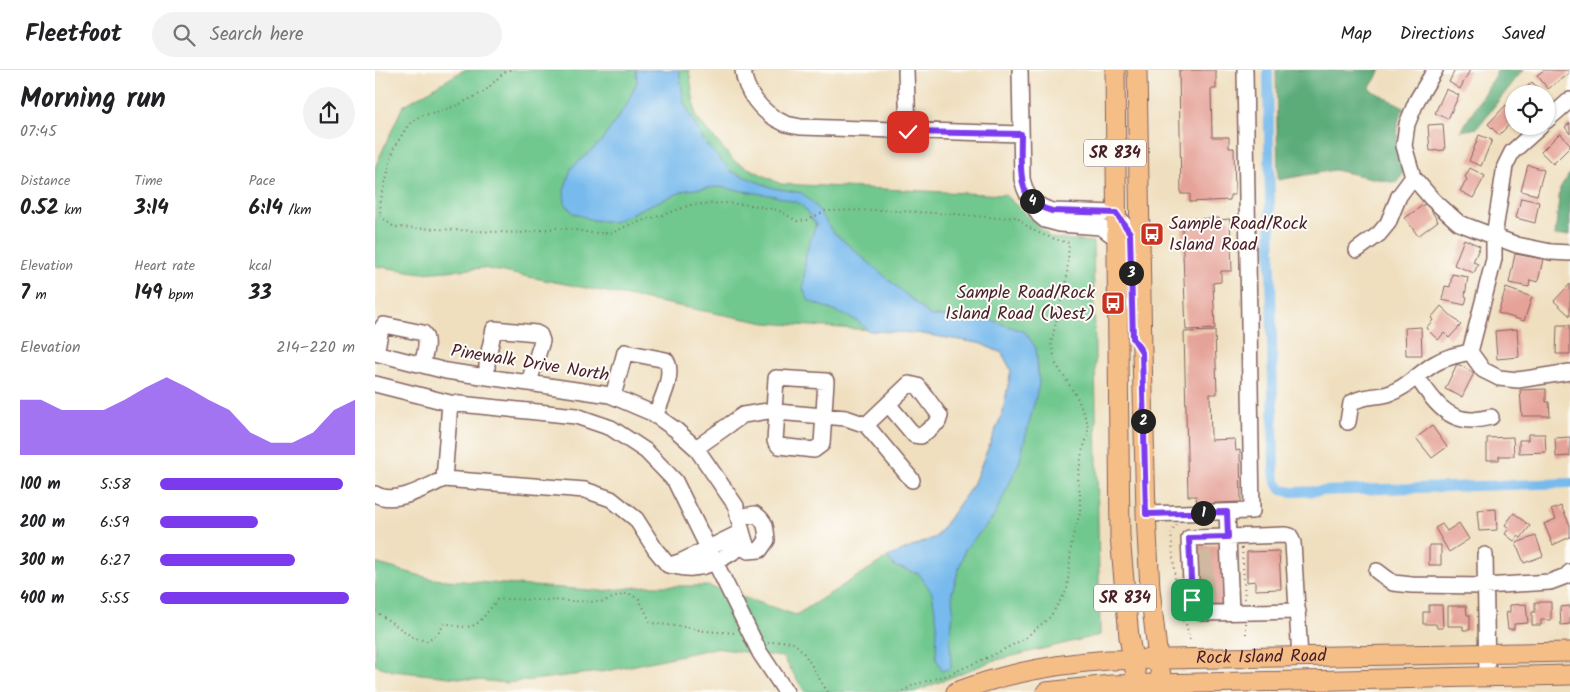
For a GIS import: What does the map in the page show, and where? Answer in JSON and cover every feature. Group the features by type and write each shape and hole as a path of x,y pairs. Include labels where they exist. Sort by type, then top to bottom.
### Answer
{"main road":[{"path":"1115,70 1126,96 1127,195 1140,212"},
{"name":"SR 834","path":"1115,70 1120,536 1129,636 1139,688"},
{"name":"SR 834","path":"1137,70 1146,514 1150,590 1163,688"},
{"path":"1568,652 1568,675"},
{"name":"Rock Island Road","path":"956,692 994,678 1048,666 1108,660 1568,652"},
{"name":"Rock Island Road","path":"1046,692 1081,687 1163,688 1487,676 1568,675"}],"street":[{"path":"743,70 744,78 752,95 765,112 783,123 801,127 908,132 1021,134"},
{"path":"906,70 908,132"},
{"path":"1020,70 1022,179 1030,200 1039,215 1045,220 1059,224 1101,227 1116,238"},
{"path":"1146,514 1252,511 1245,70"},
{"path":"1435,70 1417,100 1407,124 1404,146 1413,177 1432,199 1459,223 1517,245 1551,252 1570,253"},
{"path":"1555,113 1570,100"},
{"path":"1531,135 1511,152 1505,166 1494,236 1493,259 1470,352 1483,370 1499,378 1518,380 1570,372"},
{"path":"1357,250 1379,234 1388,223 1399,196 1413,177"},
{"path":"1030,200 1052,211 1116,213 1130,233 1133,338 1142,352"},
{"path":"375,353 381,329 384,325 423,333 426,335 427,340 422,365"},
{"path":"487,376 487,361 494,328 536,333 540,335 542,341 529,382"},
{"path":"613,396 625,352 666,360 669,364 670,372 655,416"},
{"path":"1347,422 1351,403 1357,399 1387,394 1399,389 1434,364 1450,356 1470,352"},
{"name":"Pinewalk Drive North","path":"375,353 446,370 613,396 655,416 676,430 696,448 736,506 744,538"},
{"path":"1417,377 1437,405 1453,416 1470,420 1491,417"},
{"path":"776,378 826,381 824,416 822,444 814,450 779,446 775,441 776,378"},
{"path":"375,384 450,403 576,416 611,428 646,451 675,481 757,647 773,692"},
{"path":"444,479 450,403"},
{"path":"866,425 888,404"},
{"path":"696,448 743,415 768,411 846,418 866,425 912,480"},
{"path":"375,494 391,498 411,494 444,479 585,490 611,499 635,519 668,565 691,568 716,562 744,538"},
{"path":"1227,512 1229,593"},
{"path":"738,517 755,514 762,519 765,527 767,540 760,550 749,551 744,538"},
{"path":"1229,593 1204,613 1196,610 1192,604 1195,595 1193,554 1189,538 1228,547 1284,535 1290,536 1293,543 1300,657"},
{"path":"668,565 682,561 709,547 744,538"},
{"path":"1485,555 1487,676"},
{"path":"1377,571 1393,583 1485,586 1550,582 1570,572"},
{"path":"1229,593 1298,611"},
{"path":"757,647 786,692"}],"path":[{"path":"509,70 503,73 484,92 460,104 421,116 408,125 394,148 381,200 380,216 394,227 520,233 556,228 592,233 612,233 631,224 667,214 690,205 724,204 753,206 778,210 797,221 808,220 825,211 879,210 1017,218 1023,224 1047,237 1069,243 1067,276 1051,343 1056,364 1077,397 1088,424 1088,435 1082,452 1078,478 1080,513 1072,539 1067,590 1050,616 1024,639 948,675 916,684 901,692"},
{"path":"1181,519 1171,532 1177,616 1186,624 1190,640"},
{"path":"1228,547 1229,593 1246,638"},
{"path":"375,611 414,638 427,641 439,632 445,623 463,628 481,622 497,600 601,602 628,593 639,599 651,623 704,631 738,633 757,647 767,643 792,642 800,648 828,692"}],"green space":[{"path":"464,70 689,70 696,117 734,161 781,184 1005,195 1051,238 1093,242 1100,635 992,661 914,692 805,692 783,657 715,648 607,671 506,683 393,671 375,665 375,563 432,579 604,591 646,586 708,586 796,615 888,557 936,537 973,485 1003,412 1011,370 1002,353 979,343 917,333 766,323 483,268 422,273 375,266 375,167 403,106"},
{"path":"1276,70 1381,70 1369,89 1404,107 1398,122 1397,140 1403,174 1396,183 1334,170 1278,180"},
{"path":"1498,70 1523,70 1511,85 1505,85 1505,93 1477,128 1461,131"},
{"path":"1570,173 1570,235 1555,236 1560,189"}],"water":[{"path":"636,70 679,70 684,103 704,142 732,172 773,188 802,193 814,204 832,231 931,316 985,318 1025,332 1036,348 1039,384 1019,463 993,518 965,549 952,592 951,668 942,671 936,658 937,624 932,593 919,574 894,566 888,557 936,537 973,485 1003,412 1011,370 1002,353 979,343 917,333 869,331 856,320 809,301 803,289 806,253 816,224 801,204 775,196 718,187 687,190 614,222 593,220 573,213 565,203 564,191 571,168 601,142 627,104 637,82"}],"building":[{"path":"1179,70 1216,70 1216,89 1211,89 1212,137 1229,137 1229,148 1234,148 1235,195 1230,195 1230,200 1190,202 1190,194 1181,194"},
{"path":"1455,70 1470,70 1460,89 1449,82"},
{"path":"1544,70 1567,70 1569,73 1553,85 1545,85 1537,75"},
{"path":"1446,89 1459,95 1448,119 1435,113"},
{"path":"1505,106 1505,129 1499,135 1488,124"},
{"path":"1570,123 1570,134 1565,127"},
{"path":"1443,124 1445,150 1430,151 1428,125"},
{"path":"1560,133 1570,144 1570,147 1553,164 1541,152"},
{"path":"1479,135 1492,140 1481,166 1469,161"},
{"path":"1528,165 1544,170 1537,195 1521,191"},
{"path":"1470,168 1485,176 1473,198 1460,191 1467,179 1465,177"},
{"path":"1521,198 1539,202 1535,223 1516,218"},
{"path":"1426,203 1438,221 1418,236 1405,218"},
{"path":"1219,218 1219,220 1230,219 1232,271 1221,271 1221,282 1213,283 1215,329 1186,330 1182,228 1190,227 1190,219"},
{"path":"1464,239 1480,246 1473,262 1478,264 1474,273 1454,265"},
{"path":"1515,254 1543,259 1538,282 1530,280 1529,287 1509,283"},
{"path":"1452,274 1468,277 1465,305 1442,300 1445,286 1450,287"},
{"path":"1570,284 1570,316 1554,301"},
{"path":"1506,288 1532,297 1524,321 1498,313"},
{"path":"1441,306 1461,325 1449,338 1444,333 1438,340 1426,328 1433,320 1431,318"},
{"path":"1557,325 1570,325 1570,354 1556,354"},
{"path":"1421,327 1422,355 1406,355 1405,328"},
{"path":"1517,329 1519,357 1497,359 1495,331"},
{"path":"1215,331 1217,394 1210,394 1211,440 1235,439 1236,451 1240,450 1241,502 1197,504 1196,496 1188,496 1184,332"},
{"path":"1457,364 1474,373 1462,397 1445,389"},
{"path":"1546,389 1546,402 1549,402 1550,416 1522,416 1520,390"},
{"path":"1432,426 1447,447 1432,458 1416,438"},
{"path":"1528,434 1545,434 1546,452 1519,453 1519,440 1528,440"},
{"path":"1513,437 1514,456 1499,456 1499,460 1487,460 1487,438"},
{"path":"1570,437 1570,456 1556,457 1555,438"},
{"path":"1561,506 1570,525 1570,537 1553,545 1544,524 1556,519 1551,510"},
{"path":"1496,509 1497,530 1479,531 1477,510"},
{"path":"1514,513 1530,526 1521,538 1518,536 1514,541 1505,534 1509,528 1505,525"},
{"path":"1459,523 1469,539 1449,552 1435,528 1442,524 1447,531"},
{"path":"1536,536 1543,556 1524,563 1516,543"},
{"path":"1221,545 1224,606 1199,607 1196,546"},
{"path":"1429,545 1441,545 1441,565 1429,565"},
{"path":"1279,551 1281,589 1255,590 1255,581 1247,582 1247,552"},
{"path":"1535,602 1551,602 1551,620 1541,620 1541,625 1532,625 1532,612 1535,612"},
{"path":"1526,604 1528,623 1514,624 1514,629 1508,629 1506,612 1510,612 1510,605"},
{"path":"1429,605 1442,605 1443,628 1437,628 1436,624 1423,624 1423,612 1429,612"},
{"path":"1448,606 1466,606 1467,615 1470,615 1470,630 1463,630 1463,626 1448,626"},
{"path":"1570,606 1570,624 1561,625 1560,607"}],"waterway":[{"path":"1268,70 1274,473 1276,482 1282,490 1292,492 1570,483"}],"tunnel":[{"path":"1197,558 1222,557"},
{"path":"1198,574 1223,572"},
{"path":"1199,589 1223,587"},
{"path":"1199,600 1224,599"}],"place":[{"name":"Sample Road/Rock Island Road","path":"1152,234"},
{"name":"Sample Road/Rock Island Road (West)","path":"1113,303"}],"route":[{"path":"908,132 1021,134 1022,179 1030,200 1052,211 1116,213 1130,233 1133,338 1142,352 1146,514 1227,512 1228,537 1189,538 1192,600"}]}
